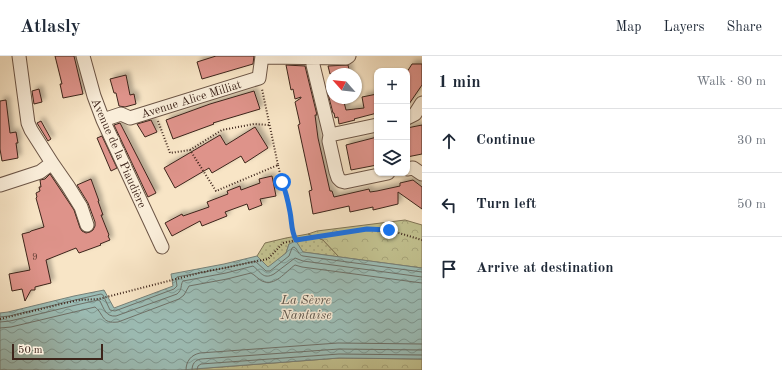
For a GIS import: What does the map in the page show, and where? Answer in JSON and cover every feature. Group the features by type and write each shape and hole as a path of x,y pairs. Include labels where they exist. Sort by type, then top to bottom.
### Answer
{"street":[{"path":"19,56 28,123 81,207 87,225"},
{"name":"Avenue de la Piaudière","path":"83,56 94,96 103,120 162,247"},
{"path":"259,78 262,56 346,58 349,56"},
{"path":"313,65 330,135 329,141 338,178 345,182 374,176"},
{"name":"Avenue Alice Milliat","path":"103,120 122,114 130,118 259,78"},
{"path":"410,116 415,114 422,103"},
{"path":"330,135 374,126"},
{"path":"0,185 40,172 52,163"},
{"path":"410,168 412,168 422,174"}],"path":[{"path":"259,78 296,240"},
{"path":"154,111 170,153 190,150 222,130 254,124 270,126"},
{"path":"190,150 216,191 278,165"},
{"path":"0,318 78,300 99,299 199,273 268,259 283,243 296,240 355,230 374,229 389,230 422,240"}],"green space":[{"path":"405,220 422,225 422,268 339,257 323,240 308,234 317,231"},
{"path":"308,234 323,240 339,257 303,252 289,244 286,253 268,268 257,256 265,243"},
{"path":"339,358 422,359 422,370 181,370"}],"water":[{"name":"La Sèvre Nantaise","path":"296,241 303,252 422,268 422,359 339,358 181,370 0,370 0,313 104,290 114,308 173,286 171,274 257,256 268,267 286,253 289,244"}],"building":[{"path":"55,56 74,56 83,94 63,98 60,84 62,84"},
{"path":"216,56 254,56 253,64 202,79 197,62"},
{"path":"412,64 422,64 422,85 410,103 410,68"},
{"path":"286,65 305,66 317,115 315,115 318,138 330,191 332,191 334,197 369,189 370,192 377,191 400,186 400,183 413,180 422,187 422,209 398,192 398,204 373,210 373,207 350,212 349,206 313,214 309,191 312,190 298,125 300,124 295,102 301,97 295,99 293,89 291,90"},
{"path":"348,65 349,68 328,68 328,66"},
{"path":"126,75 130,95 134,94 136,104 125,107 119,106 116,93 114,93 110,79"},
{"path":"39,89 42,102 34,104 32,91"},
{"path":"254,91 260,109 213,123 214,124 173,139 166,120 210,104"},
{"path":"374,95 374,114 339,124 338,117 335,118 331,104 344,104 346,110 364,108 362,97"},
{"path":"6,100 10,133 16,132 18,158 2,161 0,149 0,101"},
{"path":"151,120 157,132 145,137 137,124"},
{"path":"41,121 51,139 48,141 37,123"},
{"path":"120,123 156,193 148,197 114,125"},
{"path":"422,125 422,154 410,156 410,127"},
{"path":"255,127 268,148 245,163 241,156 212,173 209,168 175,188 164,168 220,135 226,145"},
{"path":"102,136 117,168 111,171 97,138"},
{"path":"374,138 374,166 351,170 346,145"},
{"path":"50,174 74,210 80,228 86,233 93,230 95,222 88,203 77,185 91,179 110,240 79,253 76,248 46,260 51,283 35,287 35,290 31,290 25,301 22,289 12,291 9,274 30,270 22,234 44,227 36,193 40,191 40,180 45,179"},
{"path":"272,176 276,196 260,199 262,205 249,210 247,204 225,212 227,216 202,226 200,221 172,236 165,223 182,214 183,216 209,207 207,202 228,194 227,191 240,186 241,190 260,183 259,179"}],"route":[{"path":"282,182 286,192 291,214 292,227 296,240 355,230 389,230"}]}
